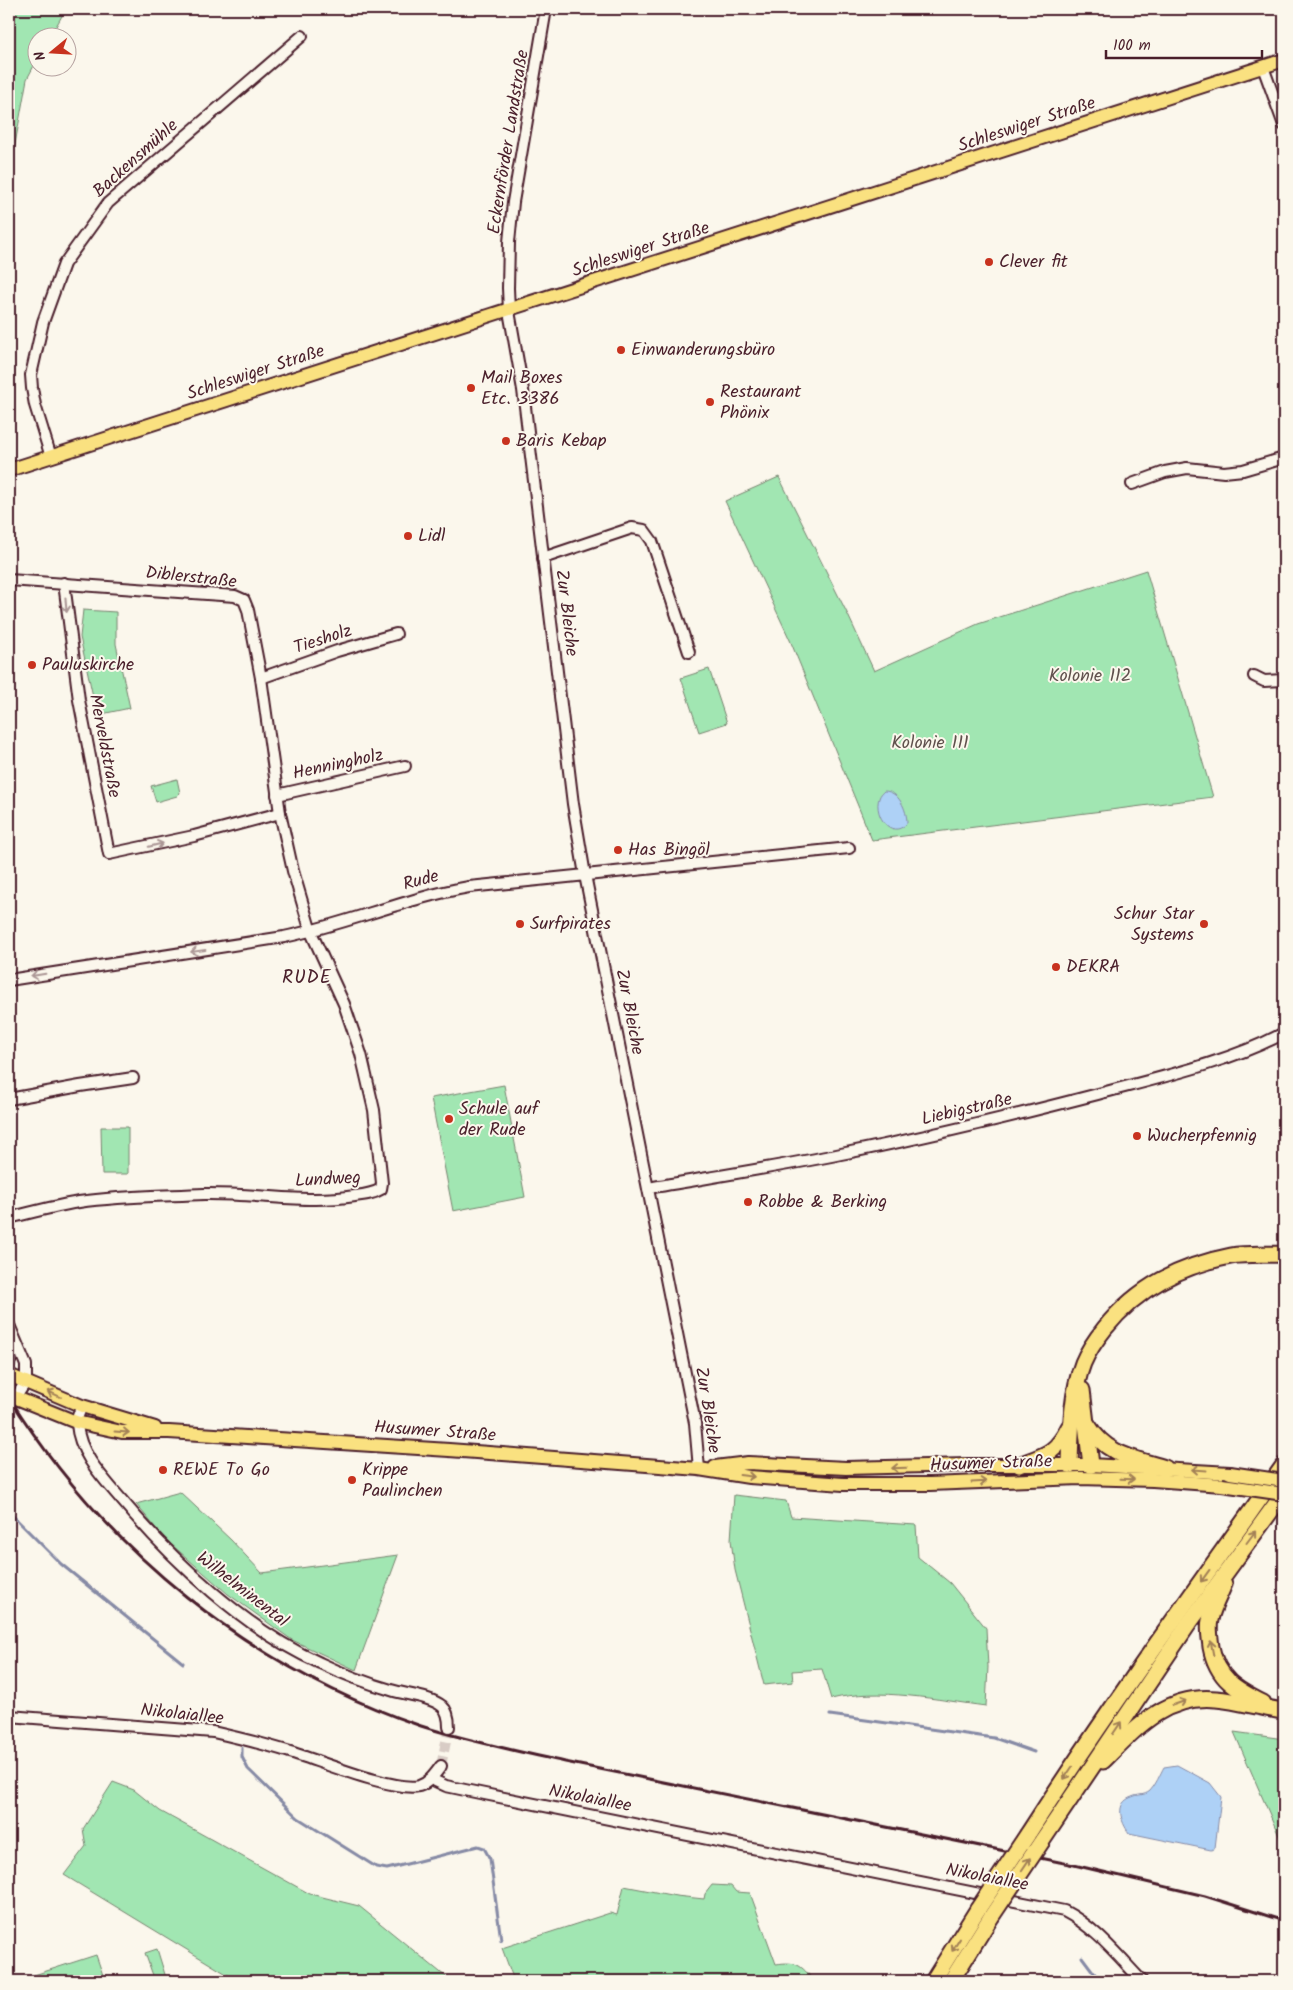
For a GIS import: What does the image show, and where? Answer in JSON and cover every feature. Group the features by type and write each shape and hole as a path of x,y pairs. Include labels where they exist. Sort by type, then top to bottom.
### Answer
{"highway":[{"path":"1074,1471 1083,1363 1097,1339 1128,1302 1143,1291 1174,1274 1199,1264 1233,1256 1284,1254"},
{"path":"1261,1256 1284,1258"},
{"path":"1019,1465 1055,1449 1079,1422"},
{"path":"1079,1422 1091,1465"},
{"path":"1079,1422 1107,1447 1125,1456 1165,1468"},
{"path":"1035,1838 1062,1782 1175,1616 1284,1465"},
{"path":"1076,1789 1234,1560 1284,1494"},
{"path":"1234,1560 1210,1620 1209,1636 1213,1656 1223,1676 1241,1692 1284,1711"},
{"path":"933,1981 985,1913 1035,1838 1076,1789 1132,1732 1161,1710 1194,1698 1217,1699 1284,1711"},
{"path":"951,1981 985,1913"}],"main road":[{"name":"Schleswiger Straße","path":"9,470 509,311 1284,60"},
{"name":"Husumer Straße","path":"9,1375 82,1406 169,1432"},
{"name":"Husumer Straße","path":"12,1397 76,1422 122,1432 169,1432 449,1450 699,1469 749,1477 851,1484 930,1484 1074,1471 1091,1465 1230,1473 1284,1481"},
{"name":"Husumer Straße","path":"699,1469 748,1463 855,1468 1019,1465 1152,1480 1222,1485 1284,1494"}],"street":[{"name":"Eckernförder Landstraße","path":"509,311 509,242 513,202 546,9"},
{"name":"Backensmühle","path":"51,457 35,405 32,374 43,322 64,264 108,203 302,36"},
{"path":"1263,67 1284,125"},
{"name":"Zur Bleiche","path":"509,311 523,390 572,795 585,875 695,1422 699,1469"},
{"path":"1132,484 1165,472 1187,468 1224,472 1243,470 1284,458"},
{"name":"Zur Bleiche","path":"543,558 632,528 644,530 652,541 689,652"},
{"name":"Diblerstraße","path":"9,580 235,596 244,600 248,610 261,678 280,813 293,870 311,932"},
{"name":"Merveldstraße","path":"64,583 78,700 108,854 187,838 280,813"},
{"name":"Tiesholz","path":"261,678 337,651 396,634"},
{"path":"1254,676 1264,682 1284,680"},
{"name":"Henningholz","path":"277,795 405,766"},
{"name":"Rude","path":"9,980 246,944 311,932 439,892 469,887 849,848"},
{"name":"Lundweg","path":"9,1218 80,1202 206,1194 338,1199 375,1193 381,1189 382,1183 374,1110 361,1054 344,1004 311,932"},
{"name":"Liebigstraße","path":"648,1188 841,1154 1020,1114 1161,1077 1270,1041 1284,1033"},
{"path":"9,1099 133,1078"},
{"path":"9,1324 26,1365 26,1382 12,1397"},
{"path":"9,1329 13,1348 12,1358 9,1363"},
{"path":"76,1422 82,1406"},
{"name":"Wilhelminental","path":"76,1422 81,1442 90,1461 110,1486 133,1514 182,1564 222,1600 258,1627 318,1663 375,1685 436,1703 447,1712 449,1726"},
{"name":"Nikolaiallee","path":"9,1716 213,1732 291,1752 396,1786 418,1786 431,1779 446,1786 465,1790 1064,1911 1078,1918 1096,1934 1142,1981"},
{"path":"431,1779 441,1766"}],"green space":[{"path":"9,9 68,9 55,28 28,28 28,77 13,155 9,214"},
{"path":"779,477 874,671 978,624 1146,570 1213,797 872,840 790,640 725,501"},
{"path":"83,610 116,612 116,644 130,708 97,715 80,637"},
{"path":"709,669 727,723 699,732 681,678"},
{"path":"177,779 180,793 177,796 156,802 151,786"},
{"path":"504,1085 525,1197 453,1211 431,1098"},
{"path":"101,1127 128,1127 128,1174 102,1174"},
{"path":"180,1492 231,1540 262,1573 398,1555 356,1670 292,1640 228,1594 164,1538 136,1504"},
{"path":"734,1495 786,1501 791,1517 916,1525 918,1557 950,1583 986,1628 988,1667 986,1706 889,1694 869,1694 831,1699 822,1669 792,1671 793,1682 764,1685 735,1570 731,1540"},
{"path":"1234,1732 1284,1739 1284,1846 1283,1845"},
{"path":"113,1782 134,1790 160,1811 310,1894 359,1906 451,1981 238,1981 64,1875 86,1846 83,1829"},
{"path":"712,1885 731,1886 736,1892 750,1893 776,1964 789,1963 798,1965 814,1981 496,1981 513,1978 502,1948 610,1913 617,1915 624,1886 676,1896 704,1899 705,1894"},
{"path":"157,1949 167,1981 155,1981 145,1953"},
{"path":"96,1955 105,1981 32,1981 31,1976"}],"water":[{"path":"884,791 894,794 904,807 907,823 900,828 893,829 882,820 878,805 879,797"},
{"path":"1177,1765 1210,1783 1221,1797 1215,1848 1211,1850 1129,1833 1124,1824 1121,1808 1126,1800 1146,1794 1156,1783 1164,1767"}],"waterway":[{"path":"9,1512 61,1564 183,1663"},
{"path":"830,1715 994,1738 1034,1752"},
{"path":"242,1748 242,1757 248,1769 298,1818 376,1867 387,1869 478,1846 484,1848 490,1859 501,1940"},
{"path":"1082,1957 1100,1981"}],"tunnel":[{"path":"441,1766 449,1727"}],"railway":[{"path":"9,1397 47,1453 90,1505 136,1553 186,1597 240,1636 298,1671 358,1701 421,1726 493,1745 565,1762 1074,1865 1205,1896 1284,1921"}],"place":[{"name":"Clever fit","path":"989,262"},
{"name":"Einwanderungsbüro","path":"621,350"},
{"name":"Mail Boxes Etc. 3386","path":"471,388"},
{"name":"Restaurant Phönix","path":"710,402"},
{"name":"Baris Kebap","path":"506,441"},
{"name":"Lidl","path":"408,536"},
{"name":"Pauluskirche","path":"32,665"},
{"name":"Has Bingöl","path":"618,850"},
{"name":"Surfpirates","path":"520,924"},
{"name":"Schur Star Systems","path":"1204,924"},
{"name":"DEKRA","path":"1056,967"},
{"name":"Schule auf der Rude","path":"449,1119"},
{"name":"Wucherpfennig","path":"1137,1136"},
{"name":"Robbe & Berking","path":"748,1202"},
{"name":"REWE To Go","path":"163,1470"},
{"name":"Krippe Paulinchen","path":"352,1480"}],"district":[{"name":"RUDE","path":"307,978"}],"park label":[{"name":"Kolonie 112","path":"1090,676"},
{"name":"Kolonie 111","path":"930,743"}]}
